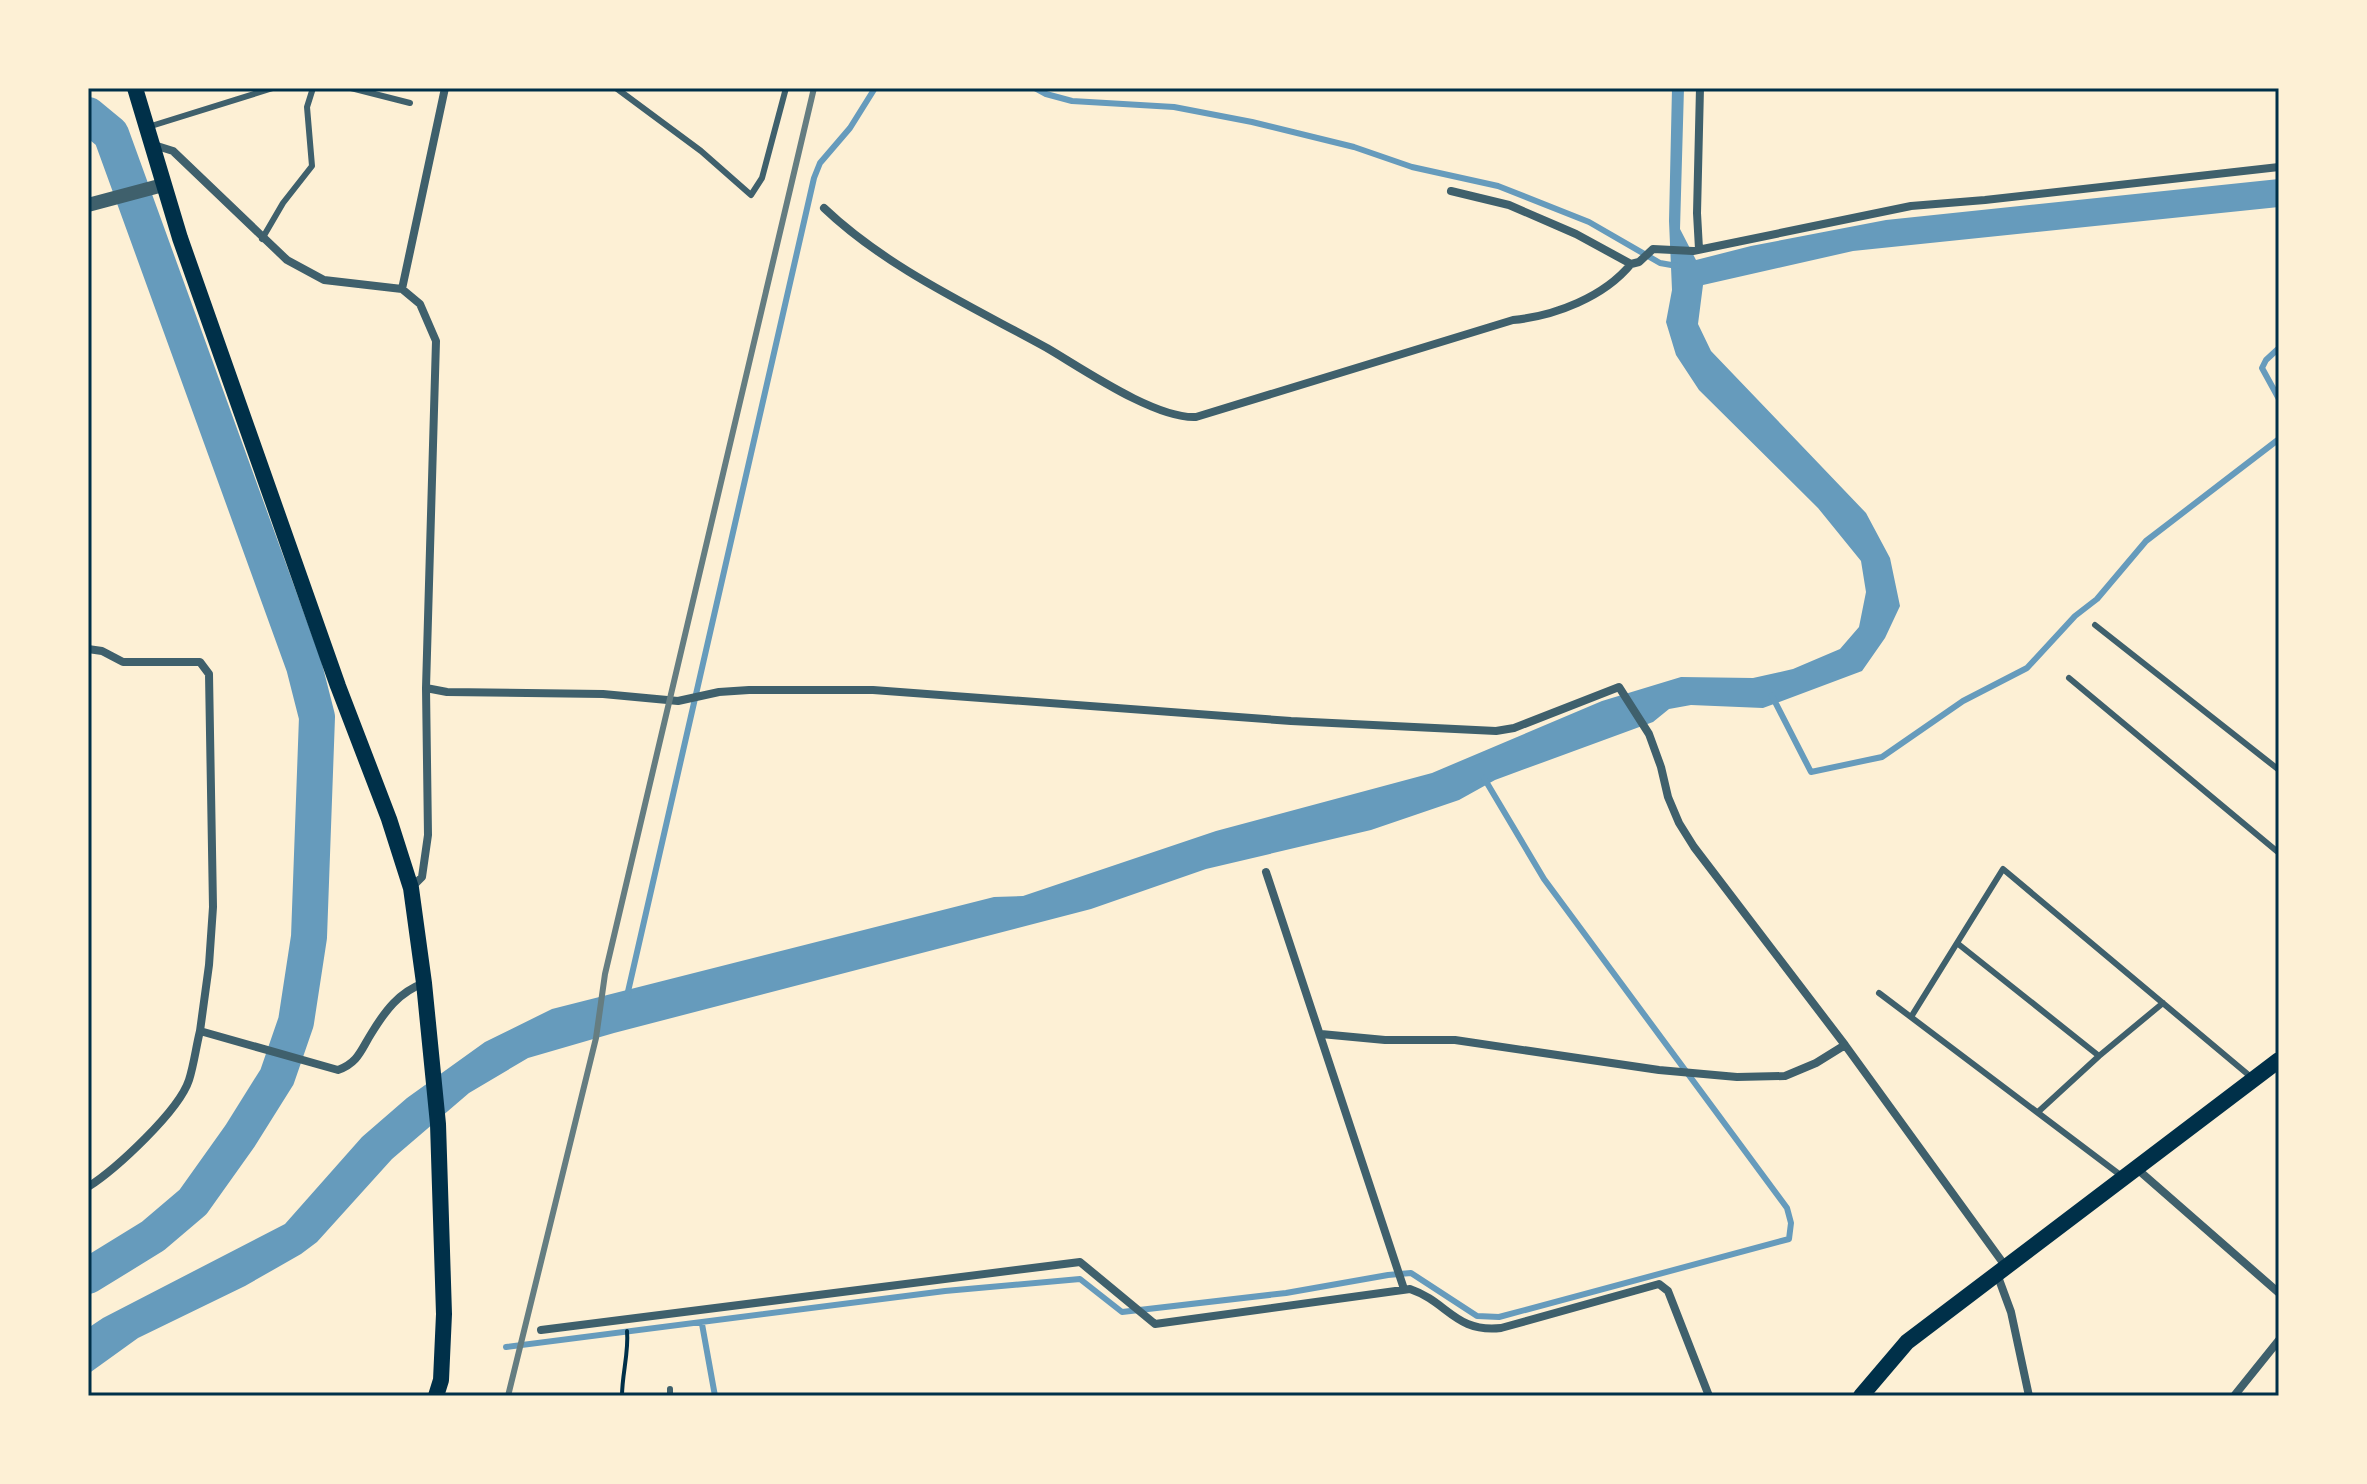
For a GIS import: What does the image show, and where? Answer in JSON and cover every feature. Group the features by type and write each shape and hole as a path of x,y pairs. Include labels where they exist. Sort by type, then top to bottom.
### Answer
{"main road":[{"path":"135,88 154,145 158,186 389,819 411,888 438,1124 444,1314 441,1380 436,1396"},
{"path":"1861,1396 1907,1342 2279,1060"}],"street":[{"path":"402,289 445,88"},
{"path":"1696,250 1700,88"},
{"path":"154,145 173,151 287,260 324,280 402,289 420,304 436,341 426,688 428,835 422,877 411,888"},
{"path":"824,208 906,269 1109,385 1159,408 1196,417 1513,320 1536,318 1597,293 1617,281 1653,249 1696,250 1911,206 2279,167"},
{"path":"88,205 158,186"},
{"path":"1451,191 1509,205 1635,263"},
{"path":"88,649 102,651 123,662 200,662 209,674 213,907 200,1031 189,1081 178,1099 137,1147 108,1174 88,1187"},
{"path":"426,688 447,692 603,694 690,700 719,692 749,690 873,690 1336,724 1496,731 1514,728 1619,687 1645,727 1661,767 1668,797 1694,847 1845,1045 2001,1270 2029,1396"},
{"path":"1266,872 1404,1287"},
{"path":"200,1031 338,1070 350,1066 360,1055 370,1035 398,997 424,983"},
{"path":"1321,1034 1385,1040 1466,1041 1659,1070 1737,1077 1785,1076 1816,1063 1845,1045"},
{"path":"2130,1172 2279,1293"},
{"path":"541,1330 1080,1262 1155,1324 1404,1287 1424,1293 1466,1324 1482,1330 1501,1328 1659,1284 1668,1291 1709,1396"},
{"path":"2234,1396 2279,1340"}],"lane":[{"path":"148,127 273,88"},
{"path":"262,239 283,203 312,166 307,107 313,88"},
{"path":"351,88 410,103"},
{"path":"616,88 701,151 751,195 762,178 786,88"},
{"path":"2095,625 2279,770"},
{"path":"2069,678 2279,853"},
{"path":"1911,1017 2003,869 2254,1079"},
{"path":"1957,943 2099,1056"},
{"path":"1879,993 2038,1112 2130,1172"},
{"path":"2038,1112 2163,1003"}],"path":[{"path":"622,1396 622,1372 628,1342"}],"water":[{"path":"1672,88 1684,88 1680,229 1696,260 1886,220 2279,179 2279,207 1853,251 1703,285 1698,324 1711,351 1866,513 1890,558 1900,606 1885,638 1862,671 1763,708 1691,705 1669,709 1653,722 1495,780 1459,800 1371,830 1206,869 1091,909 528,1058 469,1093 392,1159 317,1242 301,1254 245,1286 138,1338 88,1374 88,1328 285,1224 362,1137 407,1098 485,1042 552,1009 994,897 1023,896 1216,831 1432,773 1602,701 1681,677 1753,678 1793,669 1840,649 1859,627 1866,592 1861,561 1818,508 1699,390 1676,355 1666,322 1672,290 1669,221"}],"waterway":[{"path":"627,996 814,178 820,163 850,128 875,88"},
{"path":"1035,88 1072,101 1174,107 1252,122 1354,147 1412,167 1498,186 1589,222 1660,263 1677,266"},
{"path":"88,115 111,134 304,666 317,717 309,937 296,1022 277,1077 193,1202 153,1236 88,1276"},
{"path":"2279,348 2262,368 2279,399"},
{"path":"1772,696 1811,772 1882,757 1963,701 2027,668 2075,616 2097,599 2146,541 2279,439"},
{"path":"506,1347 945,1291 1080,1279 1122,1312 1286,1293 1411,1273 1477,1316 1499,1317 1789,1239 1791,1223 1787,1208 1544,879 1484,778"},
{"path":"702,1324 715,1396"}],"railway":[{"path":"508,1396 596,1038 605,974 814,88"}]}
